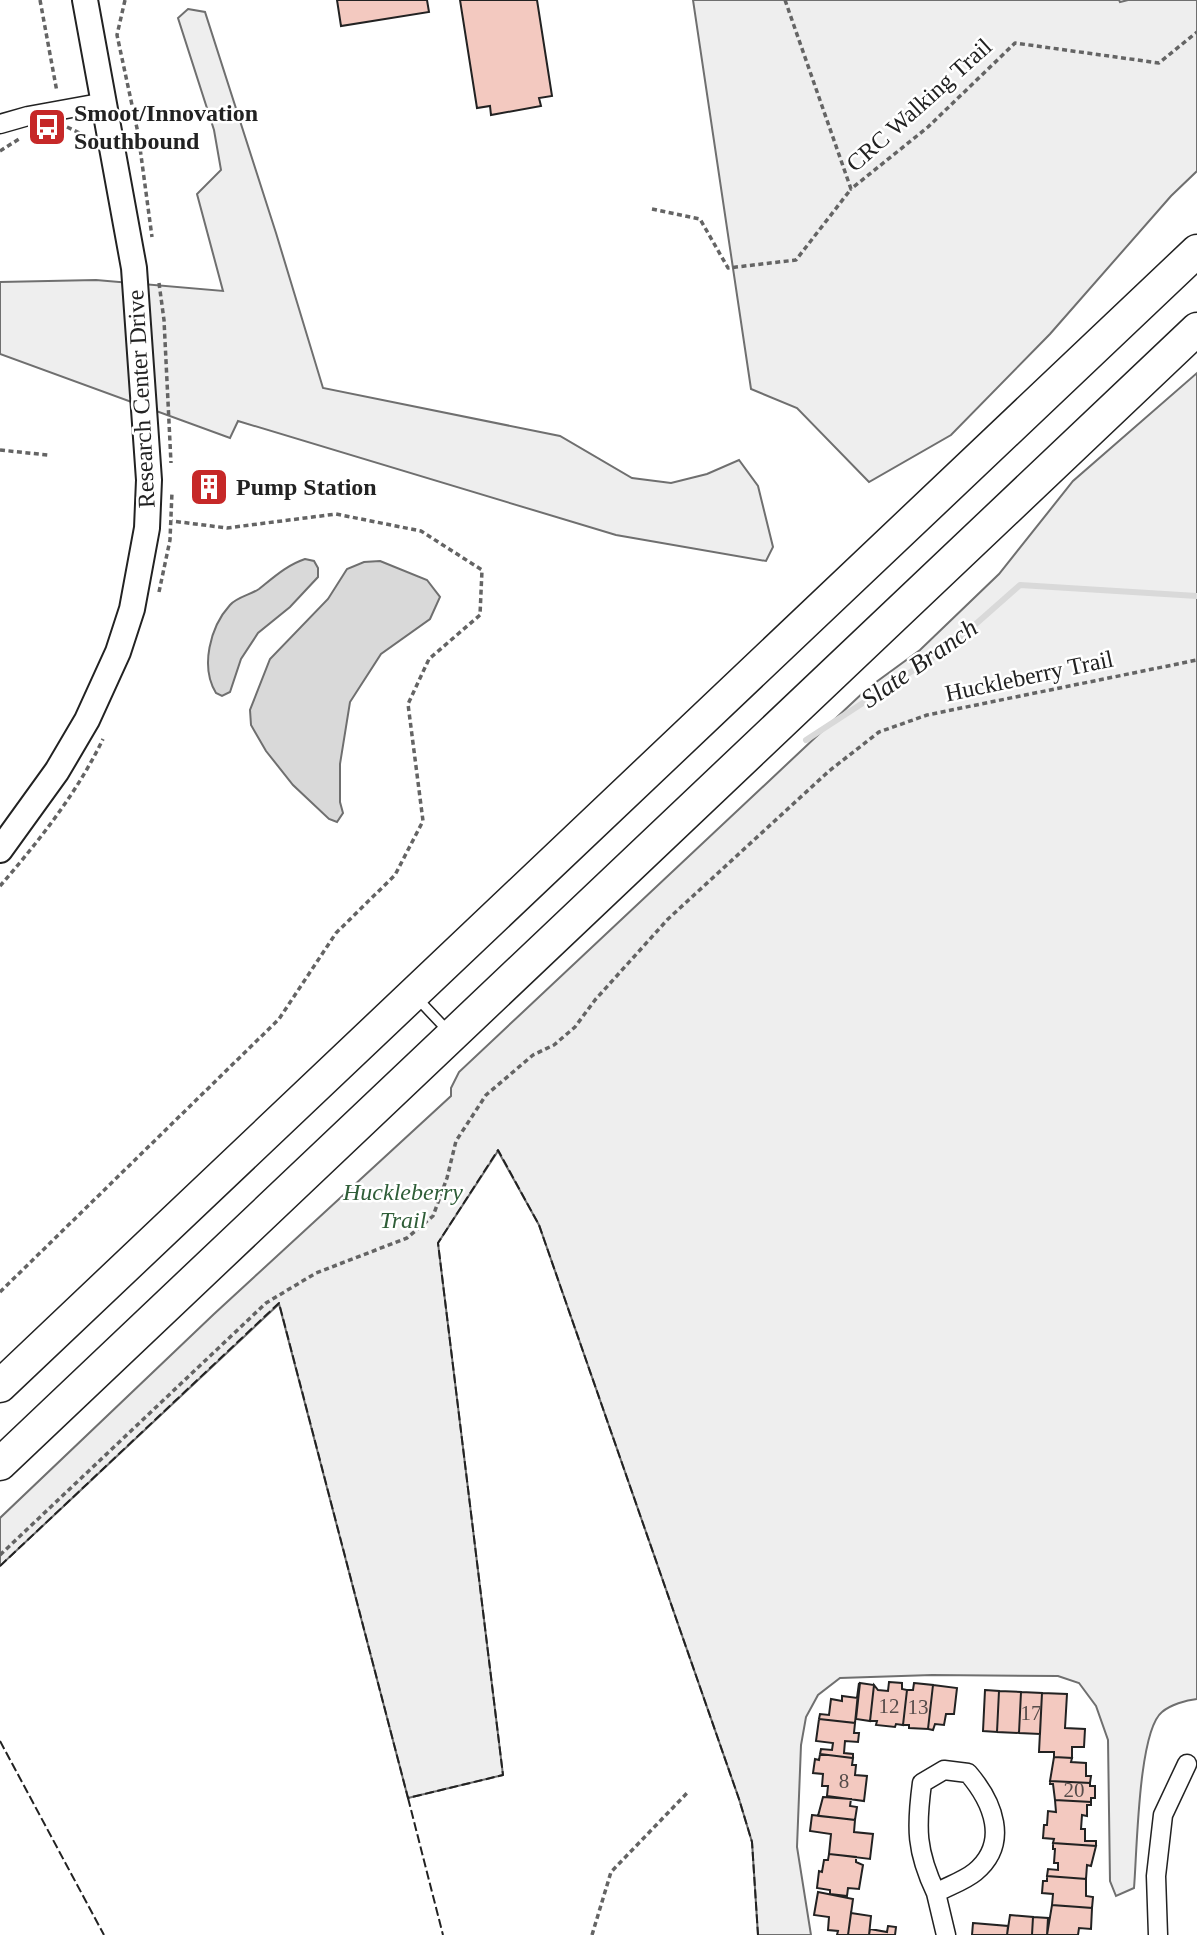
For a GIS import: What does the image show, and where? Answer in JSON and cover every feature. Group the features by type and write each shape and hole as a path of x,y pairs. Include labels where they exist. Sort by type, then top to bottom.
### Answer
{"highway":[{"path":"0,1386 1197,251"},
{"path":"0,1464 1197,329"}],"main road":[{"name":"Research Center Drive","path":"0,850 57,771 87,720 118,652 132,609 147,528 149,480 134,268 85,0"}],"street":[{"path":"0,124 27,116 105,102"},
{"path":"1158,1935 1156,1876 1163,1815 1187,1764"},
{"path":"936,1893 974,1873 991,1855 997,1832 983,1790 968,1773 944,1770 922,1783 918,1840 923,1865 936,1893 946,1935"}],"lane":[{"path":"414,994 452,1035"}],"path":[{"path":"40,0 58,94"},
{"path":"125,0 117,35 138,133"},
{"name":"CRC Walking Trail","path":"785,0 850,189 928,127 1015,43 1159,63 1197,32"},
{"path":"64,126 98,141"},
{"path":"0,151 29,136"},
{"path":"652,209 700,219 727,268 796,260 850,189"},
{"path":"0,450 48,455"},
{"path":"0,1292 279,1019 336,933 395,875 423,821 408,704 429,659 480,615 482,570 421,531 336,514 227,528 172,521"},
{"name":"Huckleberry Trail","path":"0,1555 266,1303 316,1273 407,1238 433,1216 447,1178 456,1141 486,1095 533,1055 554,1045 575,1027 594,1000 667,919 829,771 879,732 927,715 1197,660"},
{"path":"592,1935 611,1872 688,1792"}],"green space":[{"path":"693,0 1197,0 1197,171 1171,196 1050,334 951,435 869,482 797,408 751,389"},
{"path":"188,9 205,12 323,388 560,436 632,478 671,483 707,474 739,460 758,486 773,547 766,561 616,535 238,421 230,438 0,354 0,282 96,280 223,291 197,194 221,170 214,130 178,18"},
{"path":"1197,373 1197,1699 1169,1707 1154,1724 1143,1767 1134,1888 1116,1896 1110,1881 1108,1740 1096,1706 1079,1683 1058,1676 932,1675 840,1678 818,1695 806,1717 801,1745 797,1847 811,1935 758,1935 752,1842 739,1799 539,1225 498,1151 438,1243 503,1775 408,1798 279,1304 0,1566 0,1518 214,1314 451,1096 451,1088 459,1072 868,688 920,650 999,574 1073,481"}],"shaded area":[{"path":"305,559 314,561 318,568 318,577 290,607 258,633 241,659 230,692 222,696 216,693 211,683 208,660 213,636 223,614 236,600 259,589 286,568"},
{"path":"380,561 427,580 440,597 430,619 381,654 350,702 340,764 340,802 343,813 337,822 329,819 293,785 266,751 251,725 250,710 270,659 328,599 347,569 364,562"}],"building":[{"path":"337,0 427,0 429,12 341,26"},
{"path":"460,0 537,0 552,96 539,98 541,106 491,115 490,106 477,108"},
{"name":"Pump Station","path":"201,474 218,475 217,500 201,500"},
{"path":"889,1682 902,1683 902,1689 907,1690 903,1725 896,1724 895,1727 876,1725 877,1721 870,1721 874,1685 878,1690 888,1691"},
{"path":"859,1683 855,1723 819,1719 820,1714 829,1715 831,1699 842,1701 842,1696 857,1698"},
{"path":"860,1683 874,1685 870,1721 856,1719"},
{"path":"914,1683 933,1685 928,1729 903,1725 907,1690 913,1690"},
{"path":"933,1685 957,1688 954,1714 946,1714 944,1725 935,1724 933,1730 928,1729"},
{"path":"985,1690 999,1691 997,1732 983,1731"},
{"path":"999,1691 1021,1692 1019,1733 997,1732"},
{"path":"1021,1692 1042,1693 1040,1734 1019,1733"},
{"path":"1042,1693 1067,1694 1065,1728 1085,1729 1084,1747 1072,1747 1072,1758 1054,1757 1054,1752 1039,1752"},
{"path":"819,1719 855,1723 854,1733 859,1733 858,1742 845,1741 844,1753 853,1754 853,1758 820,1754 821,1749 832,1750 833,1743 816,1741"},
{"path":"820,1754 853,1758 852,1765 856,1765 855,1775 867,1776 864,1801 827,1796 828,1786 822,1786 823,1774 813,1773 815,1759 819,1760"},
{"path":"1054,1757 1072,1758 1071,1762 1086,1763 1086,1776 1091,1776 1090,1783 1050,1781"},
{"path":"1050,1781 1090,1783 1090,1786 1095,1786 1095,1798 1091,1798 1091,1802 1055,1800 1053,1784 1050,1784"},
{"path":"823,1797 851,1799 850,1806 857,1807 855,1820 818,1816"},
{"path":"1055,1800 1091,1802 1091,1805 1087,1805 1087,1816 1082,1815 1081,1829 1085,1829 1085,1841 1096,1841 1096,1846 1053,1843 1054,1839 1043,1838 1048,1811 1056,1812"},
{"path":"812,1815 855,1820 854,1832 873,1834 870,1859 829,1854 831,1834 810,1831"},
{"path":"1053,1843 1096,1846 1091,1866 1087,1865 1086,1879 1047,1876 1048,1869 1058,1870 1058,1863 1054,1863"},
{"path":"829,1854 856,1857 856,1862 863,1865 859,1889 848,1888 847,1896 830,1894 830,1890 817,1888 819,1871 822,1872 824,1860 828,1860"},
{"path":"1047,1876 1086,1879 1086,1896 1093,1897 1092,1908 1052,1905 1053,1894 1042,1893 1043,1881 1047,1881"},
{"path":"818,1892 853,1899 848,1935 837,1935 838,1931 828,1930 829,1917 814,1915"},
{"path":"1052,1905 1092,1908 1091,1929 1079,1928 1078,1935 1047,1935"},
{"path":"851,1913 871,1916 869,1935 848,1935"},
{"path":"1010,1915 1033,1917 1032,1935 1007,1935"},
{"path":"1033,1917 1048,1918 1047,1935 1032,1935"},
{"path":"973,1923 1008,1926 1007,1935 972,1935"},
{"path":"888,1926 896,1927 895,1935 869,1935 870,1929 887,1932"}],"waterway":[{"name":"Slate Branch","path":"806,740 952,645 1020,585 1197,596"}],"fence":[{"path":"0,1566 279,1303 408,1798 503,1775 438,1243 498,1150 539,1225 739,1799 752,1842 758,1935"},
{"path":"0,1741 104,1935"},
{"path":"408,1798 443,1935"}],"place":[{"name":"Smoot/Innovation Southbound","path":"47,127"},
{"name":"Pump Station","path":"209,487"}]}
